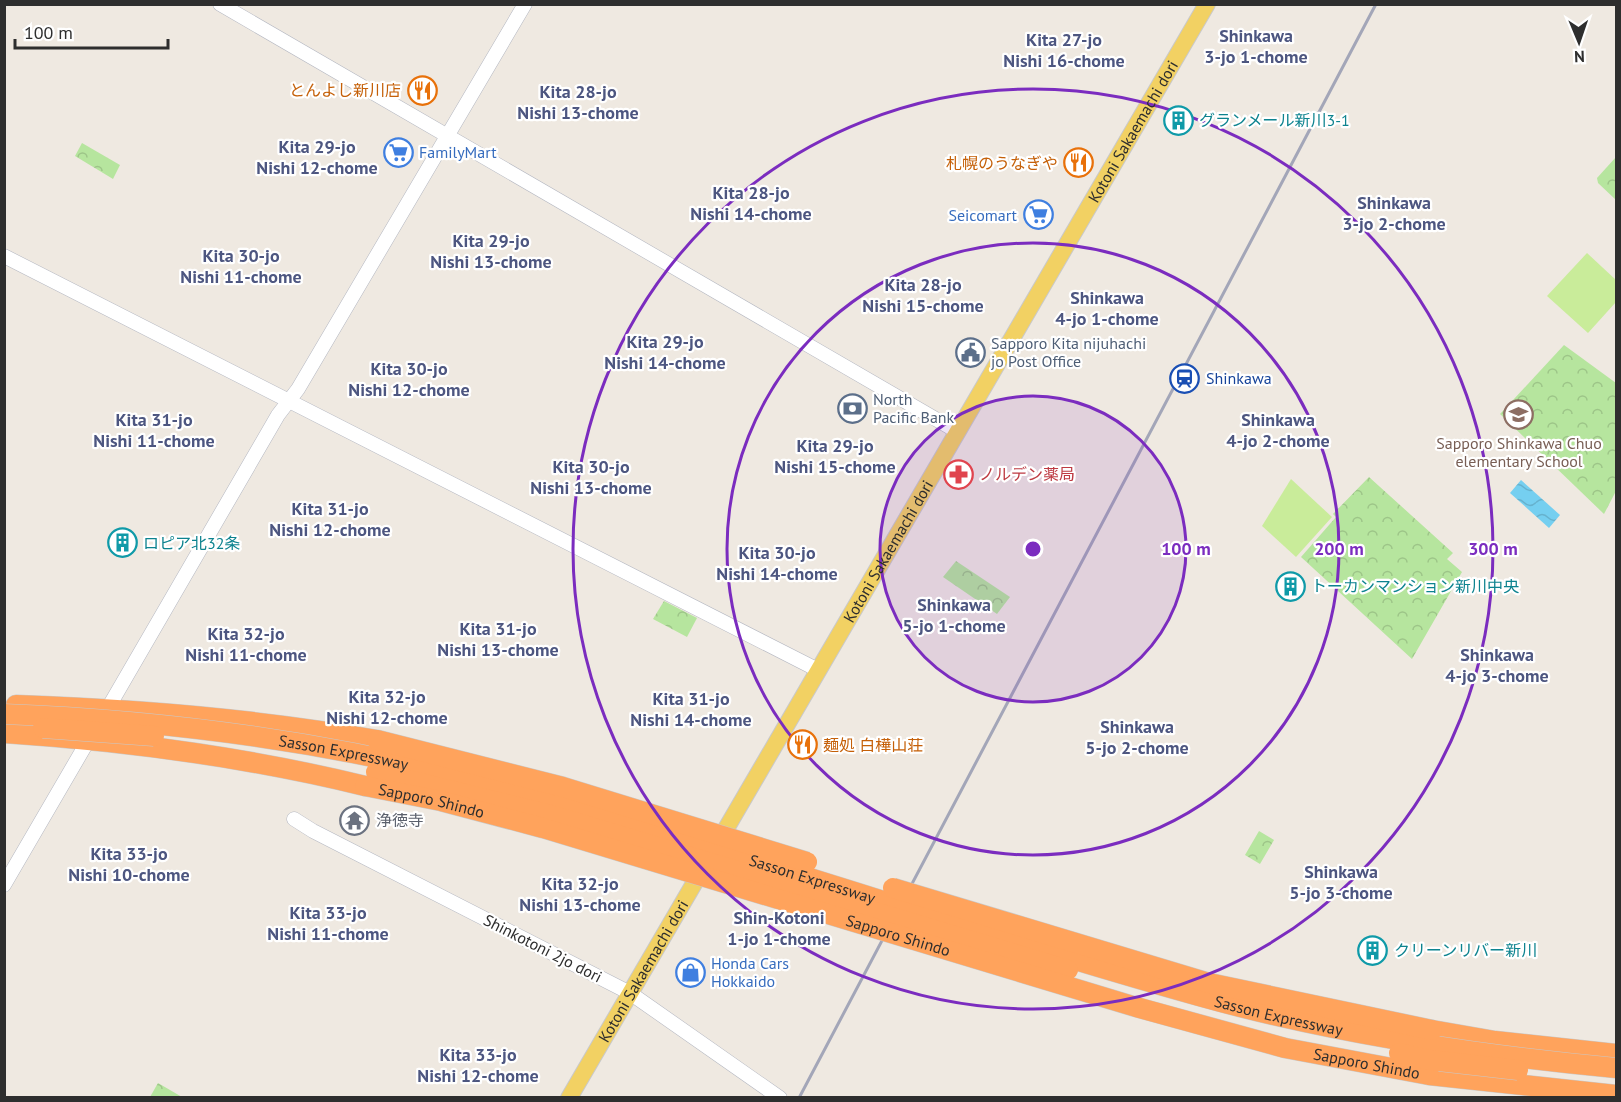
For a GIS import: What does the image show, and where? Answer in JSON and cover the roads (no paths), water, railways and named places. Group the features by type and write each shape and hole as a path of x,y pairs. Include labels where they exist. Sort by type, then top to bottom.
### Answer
{"highway":[{"path":"4,705 108,709 234,718 377,740 563,787 1209,983 1432,1030 1506,1042 1617,1054"},
{"name":"Sasson Expressway","path":"4,714 112,718 276,739 453,775 823,880 1202,997 1423,1045 1617,1068"},
{"name":"Sasson Expressway","path":"4,726 151,736 301,755 551,815 1196,1008 1430,1060 1617,1081"},
{"name":"Sapporo Shindo","path":"4,733 89,740 241,760 441,801 543,828 1125,1004 1285,1048 1429,1075 1617,1095"}],"main road":[{"name":"Kotoni Sakaemachi dori","path":"569,1098 1207,4"}],"street":[{"path":"220,4 958,432"},
{"path":"4,885 273,424 448,137 525,4"},
{"path":"4,256 818,670"},
{"name":"Shinkotoni 2jo dori","path":"294,819 313,831 630,993 780,1098"}],"water":[{"path":"1521,480 1560,515 1549,528 1510,493"}],"railway":[{"path":"799,1098 1376,4"}],"place":[{"name":"とんよし新川店","path":"422,90"},
{"name":"グランメール新川3-1","path":"1178,120"},
{"name":"FamilyMart","path":"398,152"},
{"name":"札幌のうなぎや","path":"1079,163"},
{"name":"Seicomart","path":"1038,215"},
{"name":"Sapporo Kita nijuhachi jo Post Office","path":"970,352"},
{"name":"Shinkawa","path":"1185,378"},
{"name":"North Pacific Bank","path":"852,408"},
{"name":"Sapporo Shinkawa Chuo elementary School","path":"1519,415"},
{"name":"ノルデン薬局","path":"958,474"},
{"name":"ロピア北32条","path":"122,543"},
{"name":"トーカンマンション新川中央","path":"1290,586"},
{"name":"麺処 白樺山荘","path":"802,745"},
{"name":"浄徳寺","path":"355,820"},
{"name":"クリーンリバー新川","path":"1373,950"},
{"name":"Honda Cars Hokkaido","path":"690,972"}],"district":[{"name":"Shinkawa 3-jo 1-chome","path":"1256,46"},
{"name":"Kita 27-jo Nishi 16-chome","path":"1064,50"},
{"name":"Kita 28-jo Nishi 13-chome","path":"578,102"},
{"name":"Kita 29-jo Nishi 12-chome","path":"317,157"},
{"name":"Kita 28-jo Nishi 14-chome","path":"751,203"},
{"name":"Shinkawa 3-jo 2-chome","path":"1394,213"},
{"name":"Kita 29-jo Nishi 13-chome","path":"491,251"},
{"name":"Kita 30-jo Nishi 11-chome","path":"241,266"},
{"name":"Kita 28-jo Nishi 15-chome","path":"923,295"},
{"name":"Shinkawa 4-jo 1-chome","path":"1107,308"},
{"name":"Kita 29-jo Nishi 14-chome","path":"665,352"},
{"name":"Kita 30-jo Nishi 12-chome","path":"409,379"},
{"name":"Kita 31-jo Nishi 11-chome","path":"154,430"},
{"name":"Shinkawa 4-jo 2-chome","path":"1278,430"},
{"name":"Kita 29-jo Nishi 15-chome","path":"835,456"},
{"name":"Kita 30-jo Nishi 13-chome","path":"591,477"},
{"name":"Kita 31-jo Nishi 12-chome","path":"330,519"},
{"name":"Kita 30-jo Nishi 14-chome","path":"777,563"},
{"name":"Shinkawa 5-jo 1-chome","path":"954,615"},
{"name":"Kita 31-jo Nishi 13-chome","path":"498,639"},
{"name":"Kita 32-jo Nishi 11-chome","path":"246,644"},
{"name":"Shinkawa 4-jo 3-chome","path":"1497,665"},
{"name":"Kita 32-jo Nishi 12-chome","path":"387,707"},
{"name":"Kita 31-jo Nishi 14-chome","path":"691,709"},
{"name":"Shinkawa 5-jo 2-chome","path":"1137,737"},
{"name":"Kita 33-jo Nishi 10-chome","path":"129,864"},
{"name":"Shinkawa 5-jo 3-chome","path":"1341,882"},
{"name":"Kita 32-jo Nishi 13-chome","path":"580,894"},
{"name":"Kita 33-jo Nishi 11-chome","path":"328,923"},
{"name":"Shin-Kotoni 1-jo 1-chome","path":"779,928"},
{"name":"Kita 33-jo Nishi 12-chome","path":"478,1065"}]}
